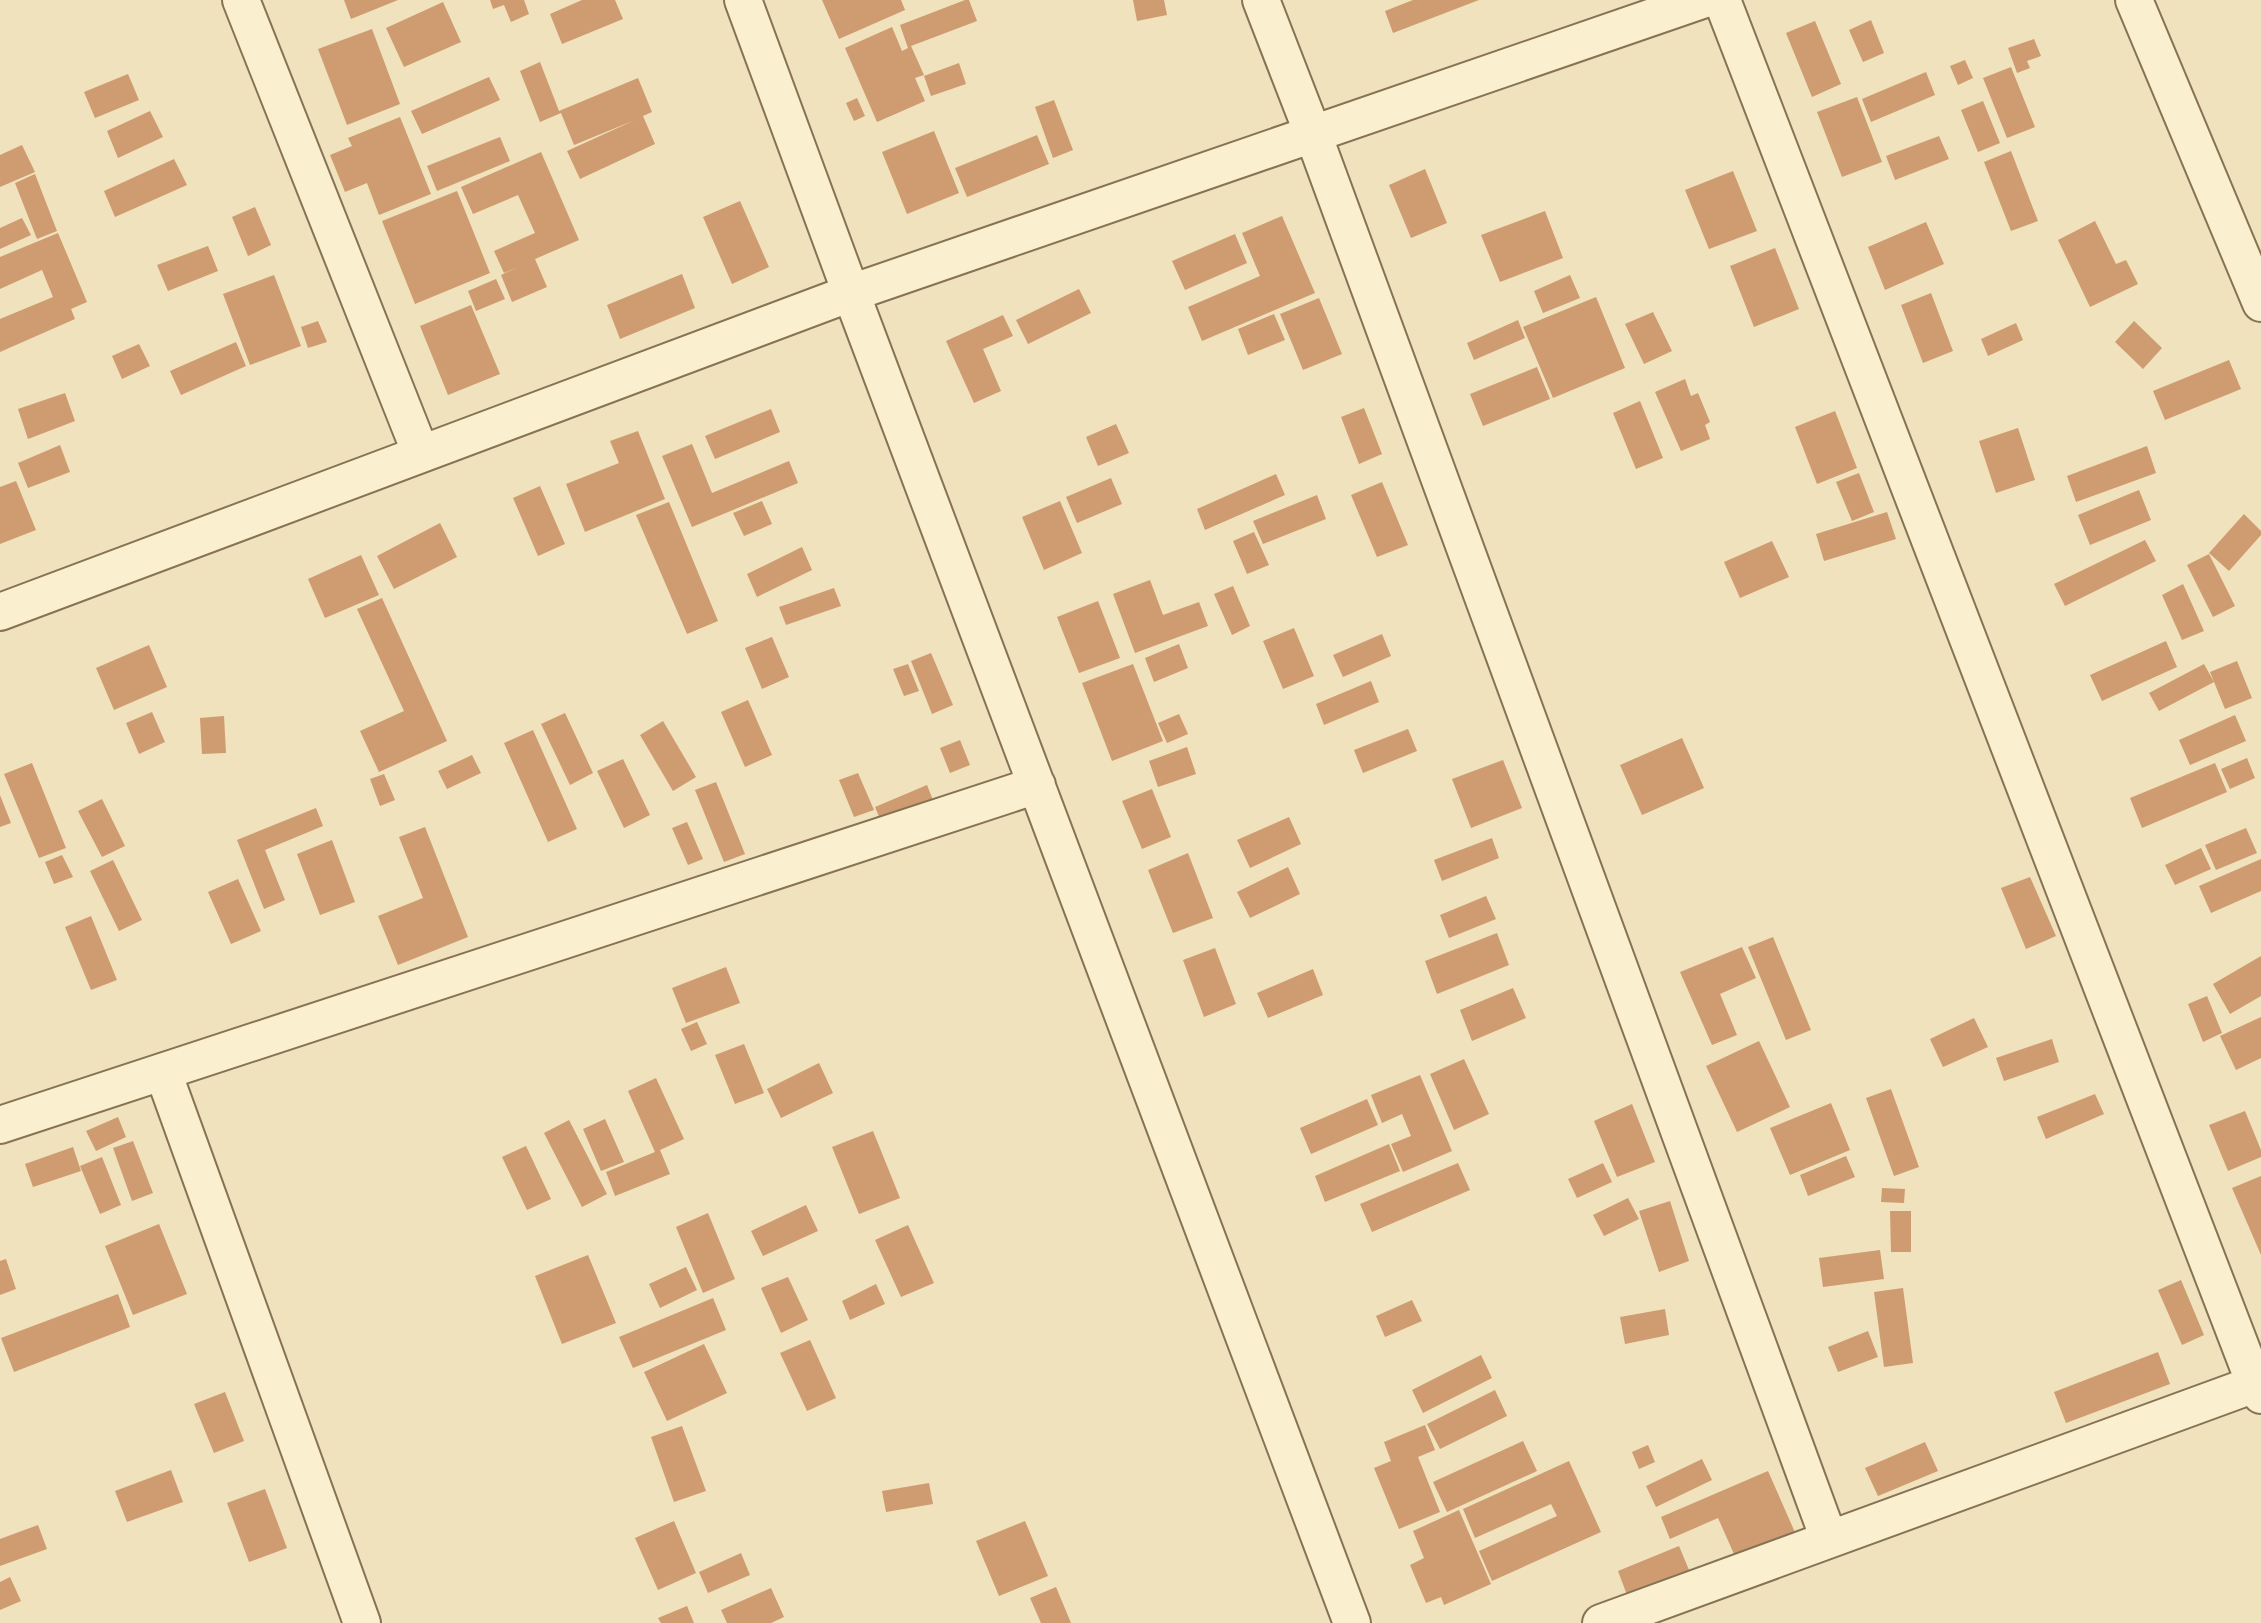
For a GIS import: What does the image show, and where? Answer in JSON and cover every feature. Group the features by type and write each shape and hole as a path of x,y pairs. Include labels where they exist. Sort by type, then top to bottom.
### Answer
{"street":[{"path":"241,0 421,454"},
{"path":"743,0 1352,1623"},
{"path":"1261,0 1829,1539"},
{"path":"0,612 851,293 1702,0"},
{"path":"1601,1623 2259,1387 1722,0"},
{"path":"2134,0 2261,303"},
{"path":"0,1125 1037,785"},
{"path":"163,1072 362,1623"}],"building":[{"path":"344,0 398,0 351,19"},
{"path":"490,0 524,0 529,14 511,22 504,5 493,9"},
{"path":"582,0 615,0 623,19 562,44 550,14"},
{"path":"822,0 901,0 905,10 839,39"},
{"path":"969,0 977,21 911,46 924,75 915,78 925,101 877,122 845,48 892,27 902,51 908,48 900,25"},
{"path":"1133,0 1164,0 1167,15 1137,21"},
{"path":"1413,0 1479,0 1393,33 1385,11"},
{"path":"443,2 461,42 404,67 386,28"},
{"path":"1871,20 1884,53 1863,62 1849,30"},
{"path":"1815,21 1841,84 1812,97 1786,33"},
{"path":"372,29 400,104 347,125 318,49"},
{"path":"2034,39 2041,56 2027,61 2030,68 2017,73 2008,48"},
{"path":"1965,60 1973,78 1958,85 1950,66"},
{"path":"540,62 559,111 638,78 652,112 643,116 655,144 580,179 567,151 635,120 574,145 561,113 540,122 520,71"},
{"path":"959,63 966,84 931,96 924,76"},
{"path":"2011,67 2035,127 2007,138 1983,78"},
{"path":"1926,72 1935,95 1871,122 1862,99"},
{"path":"128,74 139,100 95,118 84,92"},
{"path":"489,77 500,100 422,134 411,111"},
{"path":"1857,97 1882,162 1842,177 1817,112"},
{"path":"857,98 865,116 854,121 846,103"},
{"path":"1054,100 1073,150 1053,158 1035,107"},
{"path":"1983,101 2000,143 1978,152 1961,110"},
{"path":"150,111 163,137 118,158 107,131"},
{"path":"400,117 431,194 379,215 367,183 345,192 330,155 352,146 348,138"},
{"path":"934,131 959,193 907,214 882,152"},
{"path":"1037,135 1049,164 967,197 955,168"},
{"path":"1939,136 1949,159 1895,180 1886,156"},
{"path":"500,137 510,161 437,191 427,166"},
{"path":"22,145 35,172 0,187 0,155"},
{"path":"2011,151 2038,221 2011,231 1984,162"},
{"path":"541,152 579,240 535,259 547,287 512,302 501,275 518,267 504,273 494,251 535,233 518,195 473,214 461,187"},
{"path":"174,159 187,185 115,217 104,191"},
{"path":"1425,169 1447,223 1411,238 1389,185"},
{"path":"1733,171 1757,231 1709,249 1685,190"},
{"path":"35,174 57,231 37,239 15,183"},
{"path":"457,191 490,273 415,304 382,221"},
{"path":"740,201 769,267 732,284 703,217"},
{"path":"255,207 271,245 248,256 232,217"},
{"path":"1545,211 1563,258 1500,282 1481,235"},
{"path":"1282,216 1315,293 1202,341 1188,307 1260,276 1242,233"},
{"path":"22,218 31,235 0,249 0,228"},
{"path":"2095,221 2116,264 2126,260 2138,284 2090,307 2058,240"},
{"path":"1926,222 1944,264 1885,290 1868,247"},
{"path":"58,233 87,302 71,309 75,319 0,352 0,319 53,297 42,270 0,289 0,257"},
{"path":"1235,234 1247,263 1185,290 1172,261"},
{"path":"208,246 218,271 168,291 157,265"},
{"path":"1775,248 1799,309 1754,327 1730,266"},
{"path":"682,274 695,308 620,339 607,305"},
{"path":"274,275 301,346 250,365 223,294"},
{"path":"1570,275 1580,298 1543,313 1534,291"},
{"path":"496,279 505,299 476,311 468,291"},
{"path":"1079,289 1091,313 1028,344 1016,320"},
{"path":"1931,293 1953,351 1923,363 1901,305"},
{"path":"1596,297 1625,368 1553,398 1523,327"},
{"path":"1319,298 1342,354 1303,370 1280,314"},
{"path":"471,305 500,374 448,395 420,326"},
{"path":"1653,312 1672,351 1644,364 1625,324"},
{"path":"1274,314 1285,340 1248,355 1238,329"},
{"path":"1003,315 1013,336 983,349 1001,391 974,403 946,341"},
{"path":"1518,320 1525,338 1474,360 1467,343"},
{"path":"318,321 327,342 308,348 301,327"},
{"path":"2134,321 2162,348 2143,369 2115,342"},
{"path":"2016,323 2023,340 1988,356 1981,339"},
{"path":"236,342 246,366 181,395 170,371"},
{"path":"139,344 150,366 122,379 112,356"},
{"path":"2229,360 2241,389 2165,420 2153,391"},
{"path":"1537,367 1550,399 1483,426 1470,394"},
{"path":"1685,379 1691,396 1698,393 1710,422 1705,425 1710,439 1681,451 1655,392"},
{"path":"65,393 75,421 28,439 18,409"},
{"path":"1640,401 1663,458 1636,469 1613,413"},
{"path":"1364,408 1382,454 1359,464 1341,417"},
{"path":"771,409 780,432 715,459 705,436"},
{"path":"1835,411 1857,468 1817,484 1795,427"},
{"path":"1116,424 1129,453 1098,466 1086,437"},
{"path":"2018,428 2035,480 1996,493 1979,441"},
{"path":"638,431 665,499 585,532 566,484 619,463 610,441"},
{"path":"692,444 712,493 789,461 798,483 692,527 662,456"},
{"path":"60,445 70,472 28,488 18,463"},
{"path":"2147,446 2156,473 2076,502 2067,476"},
{"path":"1859,473 1874,512 1852,521 1836,482"},
{"path":"1276,474 1285,495 1205,530 1197,509"},
{"path":"1111,478 1122,504 1077,523 1066,497"},
{"path":"16,481 36,530 0,544 0,487"},
{"path":"1382,482 1408,545 1377,557 1351,495"},
{"path":"540,486 565,544 538,556 513,498"},
{"path":"2139,490 2151,520 2090,545 2078,515"},
{"path":"1317,495 1326,519 1263,544 1253,521"},
{"path":"762,501 772,524 744,536 733,513"},
{"path":"1060,501 1082,553 1044,570 1022,517"},
{"path":"669,502 718,621 687,634 636,515"},
{"path":"1887,512 1896,539 1824,561 1816,534"},
{"path":"2244,514 2261,531 2261,535 2229,571 2209,553"},
{"path":"440,523 457,557 394,589 377,556"},
{"path":"1254,532 1269,565 1247,574 1233,541"},
{"path":"2145,540 2156,561 2065,606 2054,584"},
{"path":"1772,541 1789,577 1740,598 1724,562"},
{"path":"802,547 812,570 757,597 747,574"},
{"path":"2209,554 2235,606 2213,617 2187,565"},
{"path":"361,555 379,595 325,618 308,579"},
{"path":"1150,580 1163,615 1199,602 1208,626 1135,653 1113,594"},
{"path":"2183,584 2204,631 2182,640 2162,595"},
{"path":"1233,586 1250,626 1232,635 1214,594"},
{"path":"834,588 841,606 786,625 779,607"},
{"path":"382,598 447,741 379,772 360,731 404,711 357,609"},
{"path":"1098,601 1120,658 1079,673 1057,617"},
{"path":"1294,628 1314,676 1283,689 1263,641"},
{"path":"1382,634 1391,656 1343,677 1333,655"},
{"path":"772,637 789,677 762,689 745,648"},
{"path":"2166,641 2177,667 2102,701 2090,675"},
{"path":"1179,644 1188,668 1154,682 1145,658"},
{"path":"149,645 167,687 114,710 96,668"},
{"path":"931,653 953,705 932,714 911,661"},
{"path":"2237,661 2252,698 2225,709 2210,672"},
{"path":"908,664 919,691 904,696 893,669"},
{"path":"1133,664 1163,741 1112,761 1082,683"},
{"path":"2204,664 2214,682 2159,711 2149,693"},
{"path":"1371,681 1379,702 1324,725 1316,704"},
{"path":"748,700 772,755 745,767 721,712"},
{"path":"152,712 165,742 139,754 126,723"},
{"path":"565,713 593,773 570,785 541,724"},
{"path":"1179,714 1188,734 1167,743 1158,723"},
{"path":"2235,715 2246,741 2190,765 2179,740"},
{"path":"224,716 226,753 202,754 200,718"},
{"path":"663,721 696,777 673,791 640,735"},
{"path":"1408,729 1417,751 1363,773 1354,750"},
{"path":"533,730 577,829 548,842 504,743"},
{"path":"1682,738 1704,788 1642,815 1620,765"},
{"path":"960,740 970,765 950,773 940,748"},
{"path":"1187,747 1196,774 1158,787 1149,761"},
{"path":"472,755 481,773 447,789 438,771"},
{"path":"2247,758 2255,778 2230,789 2221,769"},
{"path":"623,759 650,815 624,828 597,771"},
{"path":"1503,760 1522,808 1471,828 1452,779"},
{"path":"32,763 66,848 39,858 4,774"},
{"path":"2215,763 2227,792 2142,828 2130,798"},
{"path":"858,773 874,810 854,817 839,780"},
{"path":"384,774 395,800 380,806 370,779"},
{"path":"716,782 745,854 724,862 695,790"},
{"path":"927,785 937,810 886,833 875,807"},
{"path":"1152,789 1171,837 1142,849 1122,801"},
{"path":"0,795 11,823 0,827"},
{"path":"102,799 125,846 102,857 78,811"},
{"path":"316,808 323,826 265,850 285,900 264,909 237,840"},
{"path":"1289,817 1301,844 1250,868 1237,840"},
{"path":"687,822 703,859 688,865 672,828"},
{"path":"425,827 468,937 398,965 378,916 423,898 399,837"},
{"path":"2246,828 2257,853 2216,870 2205,845"},
{"path":"1492,838 1499,858 1442,881 1434,860"},
{"path":"332,840 355,902 320,915 297,854"},
{"path":"2201,848 2211,869 2175,885 2165,865"},
{"path":"1188,853 1213,918 1173,933 1148,870"},
{"path":"62,855 73,877 54,884 45,862"},
{"path":"2261,859 2261,891 2211,913 2199,886"},
{"path":"113,860 142,920 119,931 90,871"},
{"path":"1288,867 1300,894 1250,918 1237,892"},
{"path":"2030,877 2056,936 2026,949 2001,888"},
{"path":"238,879 261,931 231,944 208,892"},
{"path":"1486,896 1496,919 1449,938 1440,915"},
{"path":"91,916 117,980 91,990 65,927"},
{"path":"1497,933 1509,965 1437,994 1425,961"},
{"path":"1773,937 1811,1030 1786,1040 1748,947"},
{"path":"1742,947 1756,978 1720,994 1737,1035 1712,1045 1680,972"},
{"path":"1215,948 1236,1004 1204,1017 1183,960"},
{"path":"2261,956 2261,996 2230,1014 2213,984"},
{"path":"726,967 740,1003 686,1023 672,988"},
{"path":"1313,969 1323,995 1268,1018 1257,993"},
{"path":"1513,988 1526,1018 1472,1041 1460,1010"},
{"path":"2207,996 2222,1033 2203,1042 2188,1004"},
{"path":"2261,1017 2261,1058 2236,1070 2220,1036"},
{"path":"1974,1018 1988,1047 1943,1067 1930,1039"},
{"path":"697,1022 707,1044 691,1051 681,1029"},
{"path":"2052,1039 2059,1062 2004,1081 1996,1058"},
{"path":"1759,1041 1790,1107 1737,1132 1706,1066"},
{"path":"744,1044 764,1093 735,1104 715,1055"},
{"path":"1464,1059 1489,1114 1454,1130 1430,1074"},
{"path":"819,1063 833,1093 781,1118 767,1089"},
{"path":"1420,1075 1452,1151 1403,1172 1391,1144 1411,1136 1402,1114 1382,1123 1371,1095"},
{"path":"656,1078 684,1139 660,1150 670,1174 615,1196 606,1172 655,1152 628,1091"},
{"path":"1891,1089 1919,1167 1894,1176 1866,1098"},
{"path":"2095,1094 2104,1114 2046,1139 2037,1117"},
{"path":"1367,1099 1378,1125 1311,1154 1300,1128"},
{"path":"1831,1103 1850,1150 1790,1175 1770,1128"},
{"path":"1632,1104 1655,1162 1617,1177 1594,1121"},
{"path":"2245,1111 2261,1157 2228,1171 2209,1125"},
{"path":"118,1117 126,1137 96,1151 86,1131"},
{"path":"605,1119 624,1162 601,1171 583,1129"},
{"path":"569,1120 607,1194 582,1207 544,1133"},
{"path":"873,1131 900,1198 859,1214 832,1147"},
{"path":"133,1141 153,1193 132,1201 113,1148"},
{"path":"1389,1144 1400,1171 1325,1202 1315,1176"},
{"path":"526,1146 551,1199 527,1210 502,1157"},
{"path":"73,1147 81,1171 33,1187 25,1164"},
{"path":"1846,1156 1855,1177 1808,1196 1800,1175"},
{"path":"102,1157 121,1205 100,1214 80,1166"},
{"path":"1458,1163 1470,1190 1372,1232 1360,1204"},
{"path":"1603,1163 1612,1182 1577,1198 1568,1179"},
{"path":"2261,1176 2261,1255 2232,1188"},
{"path":"1882,1188 1905,1189 1904,1203 1881,1202"},
{"path":"1628,1198 1639,1219 1604,1236 1593,1215"},
{"path":"1670,1201 1689,1261 1659,1272 1639,1211"},
{"path":"806,1205 818,1231 763,1256 751,1231"},
{"path":"1890,1211 1911,1211 1911,1252 1891,1252"},
{"path":"708,1213 735,1279 703,1293 676,1227"},
{"path":"159,1224 187,1294 133,1315 105,1246"},
{"path":"908,1225 934,1283 901,1297 875,1240"},
{"path":"1880,1250 1884,1279 1823,1287 1819,1258"},
{"path":"588,1255 616,1323 562,1344 535,1276"},
{"path":"6,1259 16,1289 0,1295 0,1261"},
{"path":"686,1267 697,1290 660,1308 649,1284"},
{"path":"788,1277 808,1320 781,1333 761,1288"},
{"path":"2181,1280 2204,1335 2182,1345 2158,1290"},
{"path":"876,1284 885,1304 850,1320 842,1301"},
{"path":"1903,1288 1913,1363 1884,1367 1874,1292"},
{"path":"118,1294 130,1327 14,1372 1,1338"},
{"path":"713,1298 726,1330 633,1368 619,1337"},
{"path":"1412,1300 1422,1321 1385,1337 1376,1316"},
{"path":"1665,1309 1669,1335 1625,1344 1620,1317"},
{"path":"1868,1331 1878,1357 1838,1372 1828,1347"},
{"path":"810,1340 836,1398 807,1411 780,1353"},
{"path":"704,1344 727,1393 667,1421 644,1372"},
{"path":"2158,1352 2170,1384 2066,1423 2054,1392"},
{"path":"1481,1355 1492,1378 1423,1413 1412,1390"},
{"path":"1495,1390 1507,1416 1440,1449 1427,1424"},
{"path":"225,1392 244,1441 214,1453 194,1404"},
{"path":"1425,1425 1435,1450 1418,1457 1440,1512 1399,1529 1374,1468 1391,1461 1384,1442"},
{"path":"682,1426 706,1491 674,1502 651,1437"},
{"path":"1523,1441 1537,1471 1447,1512 1433,1482"},
{"path":"1925,1442 1938,1471 1878,1496 1865,1468"},
{"path":"1648,1445 1655,1462 1639,1469 1632,1452"},
{"path":"1702,1459 1712,1480 1656,1507 1646,1486"},
{"path":"1569,1461 1601,1532 1492,1581 1479,1551 1557,1516 1551,1504 1475,1538 1463,1509"},
{"path":"171,1470 183,1502 127,1522 115,1491"},
{"path":"1768,1471 1797,1537 1738,1563 1718,1518 1670,1539 1661,1517"},
{"path":"929,1483 933,1504 886,1512 882,1491"},
{"path":"265,1489 287,1548 249,1562 227,1503"},
{"path":"1459,1510 1491,1584 1444,1605 1441,1597 1426,1603 1410,1565 1424,1558 1413,1531"},
{"path":"674,1521 696,1573 658,1590 635,1538"},
{"path":"1025,1521 1048,1576 999,1596 976,1541"},
{"path":"38,1525 47,1549 0,1566 0,1539"},
{"path":"1679,1546 1689,1570 1627,1595 1618,1571"},
{"path":"741,1553 750,1575 708,1593 699,1572"},
{"path":"10,1577 21,1601 0,1610 0,1582"},
{"path":"1056,1587 1071,1623 1041,1623 1030,1598"},
{"path":"771,1588 784,1617 771,1623 727,1623 721,1610"},
{"path":"687,1606 694,1623 661,1623 658,1618"}]}
